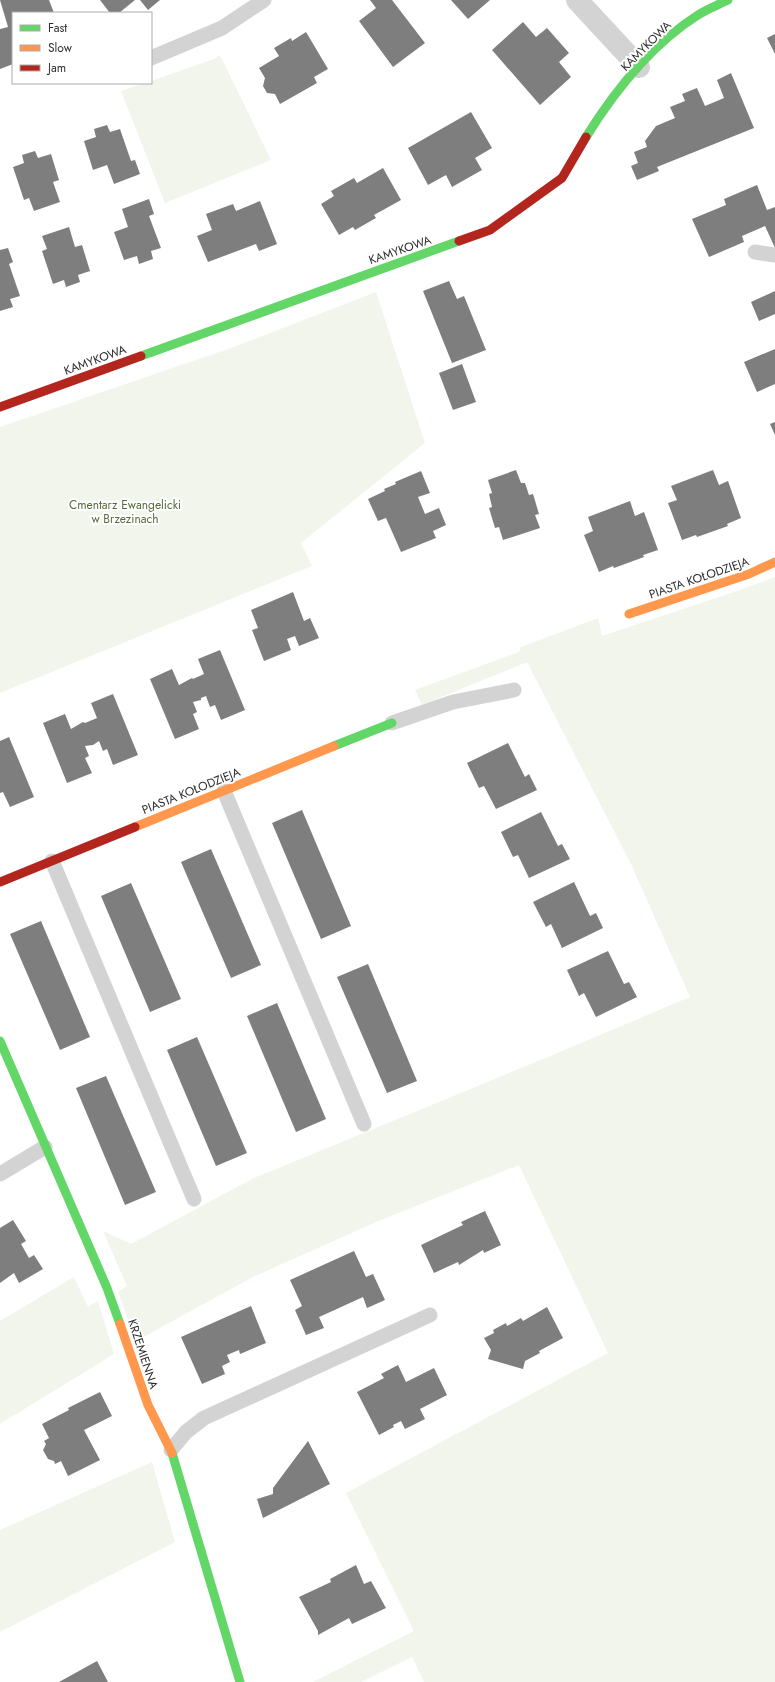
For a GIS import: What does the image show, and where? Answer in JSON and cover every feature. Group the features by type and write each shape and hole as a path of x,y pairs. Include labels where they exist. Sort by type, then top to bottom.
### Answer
{"street":[{"path":"577,0 639,67"},
{"name":"KAMYKOWA","path":"0,406 490,230 562,178 599,116 639,67 669,37 698,15 728,0"},
{"name":"PIASTA KOŁODZIEJA","path":"629,614 749,574 775,562"},
{"name":"PIASTA KOŁODZIEJA","path":"0,882 392,723"},
{"name":"KRZEMIENNA","path":"0,1041 96,1265 109,1290 152,1417 171,1450 240,1682"}],"lane":[{"path":"152,58 222,28 264,0"},
{"path":"755,252 775,255"},
{"path":"392,723 453,702 514,690"},
{"path":"224,791 364,1124"},
{"path":"52,861 194,1199"},
{"path":"0,1174 45,1147"},
{"path":"171,1450 186,1432 204,1418 430,1315"}],"green space":[{"path":"220,55 271,160 165,203 121,91 142,84 152,84 152,81 214,59"},
{"name":"Cmentarz Ewangelicki w Brzezinach","path":"376,292 425,443 301,543 312,566 0,693 0,427 234,347"},
{"path":"775,577 775,1682 424,1682 412,1657 361,1682 313,1682 414,1631 346,1493 608,1353 519,1165 376,1222 253,1277 136,1341 118,1292 127,1286 103,1231 131,1244 254,1178 690,997 631,864 527,662 422,705 415,690 519,652 521,647 598,618 602,636"},
{"path":"74,1277 88,1307 98,1301 114,1354 0,1424 0,1321"},
{"path":"152,1462 175,1542 0,1632 0,1530"}],"building":[{"path":"0,0 49,0 54,12 12,12 12,64 0,69 0,29 8,27"},
{"path":"100,0 135,0 120,12 109,12"},
{"path":"140,0 160,0 148,10"},
{"path":"370,0 392,0 425,43 393,67 359,21 376,8"},
{"path":"451,0 490,0 468,19"},
{"path":"523,22 536,37 547,28 569,53 559,62 571,77 540,105 492,50"},
{"path":"306,32 328,69 314,77 317,83 280,104 275,94 267,93 263,86 265,78 259,68 279,56 274,48 291,38 292,41"},
{"path":"775,34 775,54 767,38"},
{"path":"731,73 754,128 657,167 659,171 637,180 631,166 638,163 634,152 647,147 645,141 656,126 675,118 670,107 685,101 682,94 697,88 705,106 724,98 717,80"},
{"path":"471,112 492,148 475,158 482,170 452,187 446,175 428,185 408,148"},
{"path":"107,125 110,132 120,129 131,161 135,160 140,174 114,184 107,165 93,170 84,141 96,137 94,129"},
{"path":"35,151 38,158 51,154 59,180 53,182 60,202 34,211 29,198 24,200 13,167 24,163 22,155"},
{"path":"383,168 401,200 374,215 376,218 355,230 353,227 339,235 321,204 334,196 331,191 354,178 357,183"},
{"path":"757,185 767,210 775,207 775,248 765,226 742,236 744,242 709,257 692,219 726,205 724,199"},
{"path":"149,199 154,214 149,216 161,248 151,251 153,259 139,264 137,256 124,260 114,232 128,227 122,209"},
{"path":"260,201 277,244 259,251 256,244 208,262 197,236 212,230 206,214 233,204 236,211"},
{"path":"69,227 75,247 82,245 90,271 78,275 80,282 66,287 64,280 53,284 42,251 47,249 42,236"},
{"path":"8,248 13,262 9,264 20,296 10,299 13,307 0,311 0,250"},
{"path":"449,281 457,299 464,296 486,350 452,363 423,291"},
{"path":"775,291 775,314 759,321 751,302"},
{"path":"775,349 775,384 757,392 744,362"},
{"path":"462,364 476,402 453,410 439,373"},
{"path":"775,422 775,435 770,424"},
{"path":"516,470 521,483 525,483 529,495 533,494 539,514 535,515 540,528 503,540 499,527 495,528 489,508 492,507 489,494 492,493 488,480"},
{"path":"713,470 719,485 728,481 741,518 727,524 728,526 697,537 696,535 682,540 668,503 677,500 671,486"},
{"path":"421,471 430,493 418,497 425,514 439,508 446,525 433,531 436,538 401,552 386,518 378,521 368,499 385,491 384,489 396,484 395,482"},
{"path":"630,501 635,516 644,512 658,550 643,555 644,557 614,568 613,566 599,572 584,535 593,531 588,517"},
{"path":"293,592 304,621 310,618 319,638 299,646 295,636 287,639 291,650 264,661 252,630 258,628 251,610"},
{"path":"220,650 245,710 221,720 215,705 210,707 206,696 201,698 201,700 193,702 197,712 193,714 199,729 175,739 150,679 172,669 179,685 204,674 198,659"},
{"path":"113,694 138,755 113,765 107,749 103,751 99,741 93,745 85,746 89,756 85,758 92,773 67,783 43,723 65,714 71,729 83,722 85,723 97,718 91,703"},
{"path":"9,737 34,797 10,807 3,792 0,793 0,741"},
{"path":"508,743 525,777 529,774 537,790 496,809 484,786 479,788 467,763"},
{"path":"302,810 351,926 321,939 272,823"},
{"path":"541,812 558,846 562,844 570,859 529,878 518,855 513,857 501,832"},
{"path":"211,849 261,965 231,978 181,862"},
{"path":"574,882 590,916 596,913 603,928 562,948 551,924 546,927 533,902"},
{"path":"131,883 181,999 150,1012 101,896"},
{"path":"41,921 90,1037 60,1050 10,934"},
{"path":"608,951 624,984 629,982 637,997 596,1017 584,993 579,996 567,970"},
{"path":"368,964 417,1081 387,1093 337,977"},
{"path":"277,1003 326,1119 296,1132 247,1016"},
{"path":"197,1037 247,1153 216,1166 167,1050"},
{"path":"106,1076 156,1192 125,1205 76,1088"},
{"path":"485,1211 501,1245 484,1253 483,1250 459,1265 458,1262 434,1273 421,1245 463,1225 461,1222"},
{"path":"13,1220 26,1241 21,1244 29,1258 34,1255 43,1269 19,1283 14,1273 0,1283 0,1228"},
{"path":"354,1251 366,1277 373,1274 385,1300 367,1308 363,1297 319,1317 324,1328 306,1335 295,1310 302,1306 290,1280"},
{"path":"251,1306 266,1343 240,1354 239,1350 227,1355 230,1362 222,1366 225,1374 202,1384 181,1337"},
{"path":"547,1307 563,1338 539,1351 540,1353 525,1361 523,1369 488,1359 491,1350 484,1338 494,1333 493,1330 506,1323 507,1326 521,1318 523,1321"},
{"path":"398,1365 406,1382 434,1368 447,1395 420,1409 425,1419 405,1429 401,1421 393,1425 394,1427 379,1435 357,1392 384,1378 381,1374"},
{"path":"100,1392 112,1416 84,1430 100,1460 68,1476 61,1461 55,1464 54,1461 48,1459 43,1450 46,1444 44,1441 49,1438 42,1424 69,1410 68,1408"},
{"path":"308,1441 330,1484 263,1518 257,1499 273,1494 273,1488"},
{"path":"356,1565 364,1584 371,1581 386,1608 352,1624 349,1618 318,1635 318,1631 299,1597 331,1582 330,1579"},
{"path":"97,1661 108,1682 59,1682"}],"traffic: fast":[{"path":"586,137 622,86 650,54 681,27 701,13 728,0"},
{"path":"141,356 459,241"},
{"path":"334,746 392,723"},
{"path":"0,1041 107,1288 120,1324"},
{"path":"172,1453 240,1682"}],"traffic: slow":[{"path":"629,614 749,574 775,562"},
{"path":"135,827 334,746"},
{"path":"120,1324 148,1405 172,1453"}],"traffic: jam":[{"path":"459,241 490,230 562,178 586,137"},
{"path":"0,407 141,356"},
{"path":"0,882 135,827"}]}
